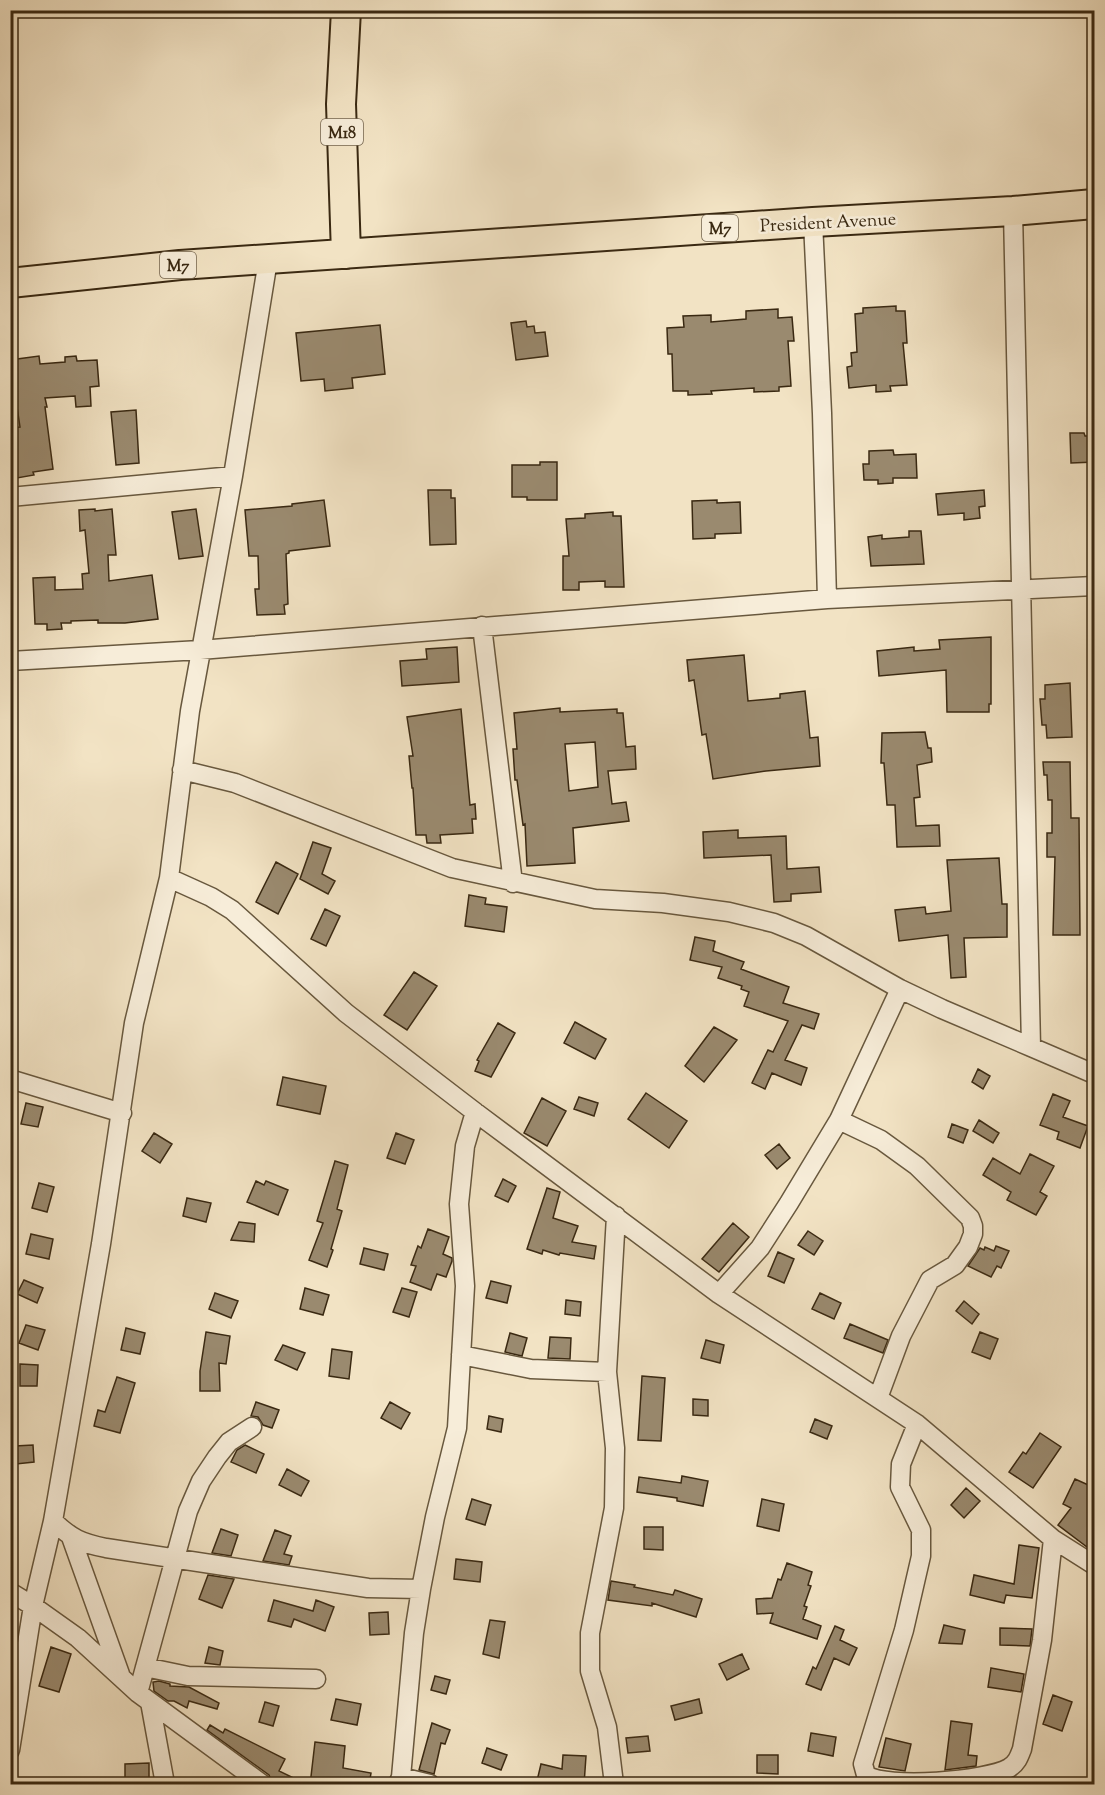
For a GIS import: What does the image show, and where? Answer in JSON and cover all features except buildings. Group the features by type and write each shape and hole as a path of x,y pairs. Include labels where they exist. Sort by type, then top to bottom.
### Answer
{"main road":[{"name":"M18","path":"346,10 340,104 346,254"},
{"path":"344,191 352,211 364,229 381,242 402,250"},
{"path":"300,257 316,245 329,229 344,191"},
{"name":"President Avenue","path":"346,254 813,222 1013,212 1095,204"},
{"name":"M7","path":"10,283 180,265 346,254"}],"street":[{"path":"1013,212 1031,1047"},
{"path":"813,222 822,413 827,599"},
{"path":"10,1750 33,1606 53,1521 122,1113 134,1023 169,878 200,650 233,476 268,260"},
{"path":"10,498 233,476"},
{"path":"10,661 200,650 827,599 1095,586"},
{"path":"482,626 513,883"},
{"path":"182,770 235,783 452,868 595,899 663,903 729,912 774,923 806,936 900,989 942,1009 1095,1074"},
{"path":"169,878 211,897 232,910 346,1013 475,1112 719,1294 917,1424 1053,1539 1095,1565"},
{"path":"719,1294 760,1248 839,1120 900,989"},
{"path":"10,1079 122,1113"},
{"path":"430,1785 399,1781 414,1633 421,1589 457,1428 465,1286 459,1204 465,1146 475,1112"},
{"path":"839,1120 881,1140 917,1166 970,1218 973,1226 973,1234 968,1247 956,1265 930,1280 901,1336 878,1398"},
{"path":"614,1785 607,1727 590,1671 590,1633 614,1508 615,1448 607,1372 616,1216"},
{"path":"461,1355 531,1369 607,1372"},
{"path":"917,1424 901,1464 900,1486 921,1530 921,1556 904,1630 863,1764 866,1775 879,1780 975,1781 1010,1767 1018,1761 1042,1640 1053,1539"},
{"path":"165,1785 144,1697 145,1667 188,1511 201,1481 229,1442 252,1427"},
{"path":"53,1521 71,1537 90,1545 106,1548 357,1586 421,1589"},
{"path":"71,1537 121,1677"},
{"path":"10,1592 78,1638 144,1697 262,1785"},
{"path":"145,1667 188,1676 316,1679"}]}
